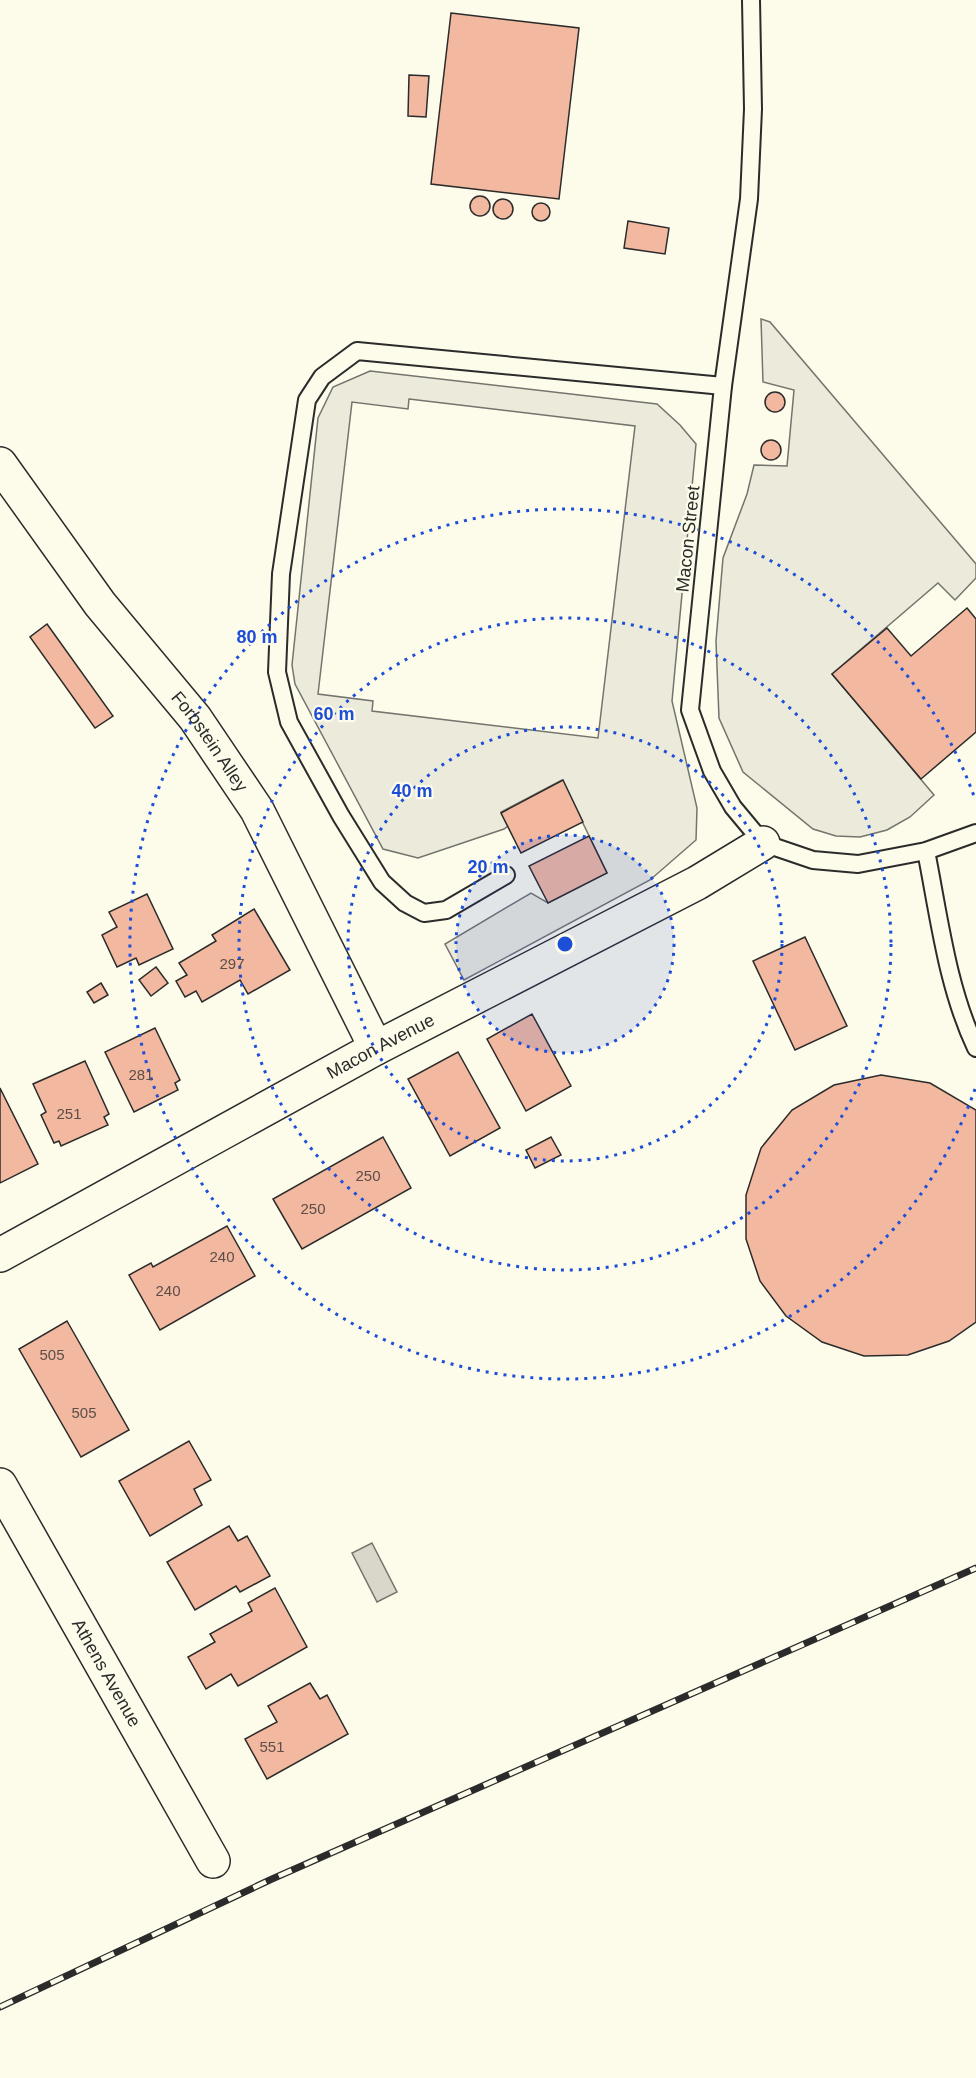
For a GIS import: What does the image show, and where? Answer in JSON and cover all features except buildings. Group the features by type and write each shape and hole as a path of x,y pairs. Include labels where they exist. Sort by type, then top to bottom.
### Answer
{"street":[{"name":"Forbstein Alley","path":"0,464 100,604 195,718 257,810 376,1048"},
{"name":"Macon Avenue","path":"0,1256 376,1048 697,883 763,843"},
{"name":"Athens Avenue","path":"0,1485 213,1861"}],"lane":[{"name":"Macon Street","path":"751,0 753,110 749,200 723,386 690,710 712,771 733,807 763,843"},
{"path":"506,875 446,910 424,913 405,903 382,882 289,722 277,672 281,574 307,400 322,377 357,351 723,386"},
{"path":"763,843 813,860 858,864 926,851 976,833"},
{"path":"926,851 952,983 967,1029 976,1048"}],"shaded area":[{"path":"761,319 770,322 976,564 976,578 955,600 938,583 832,674 934,795 910,817 887,830 860,837 836,836 813,829 743,772 719,718 716,641 723,558 747,494 754,465 787,466 794,390 763,382"},
{"path":"370,371 657,404 680,425 696,444 672,701 697,808 696,840 650,880 464,980 445,944 531,893 548,903 607,873 562,780 501,812 508,826 504,829 418,858 383,849 295,684 292,665 318,418 333,387","holes":["409,399 635,426 598,738 372,711 373,701 318,694 352,402 408,409"]},
{"path":"372,1543 397,1592 377,1602 352,1553"}],"railway":[{"path":"0,2007 272,1879 976,1568"}]}
